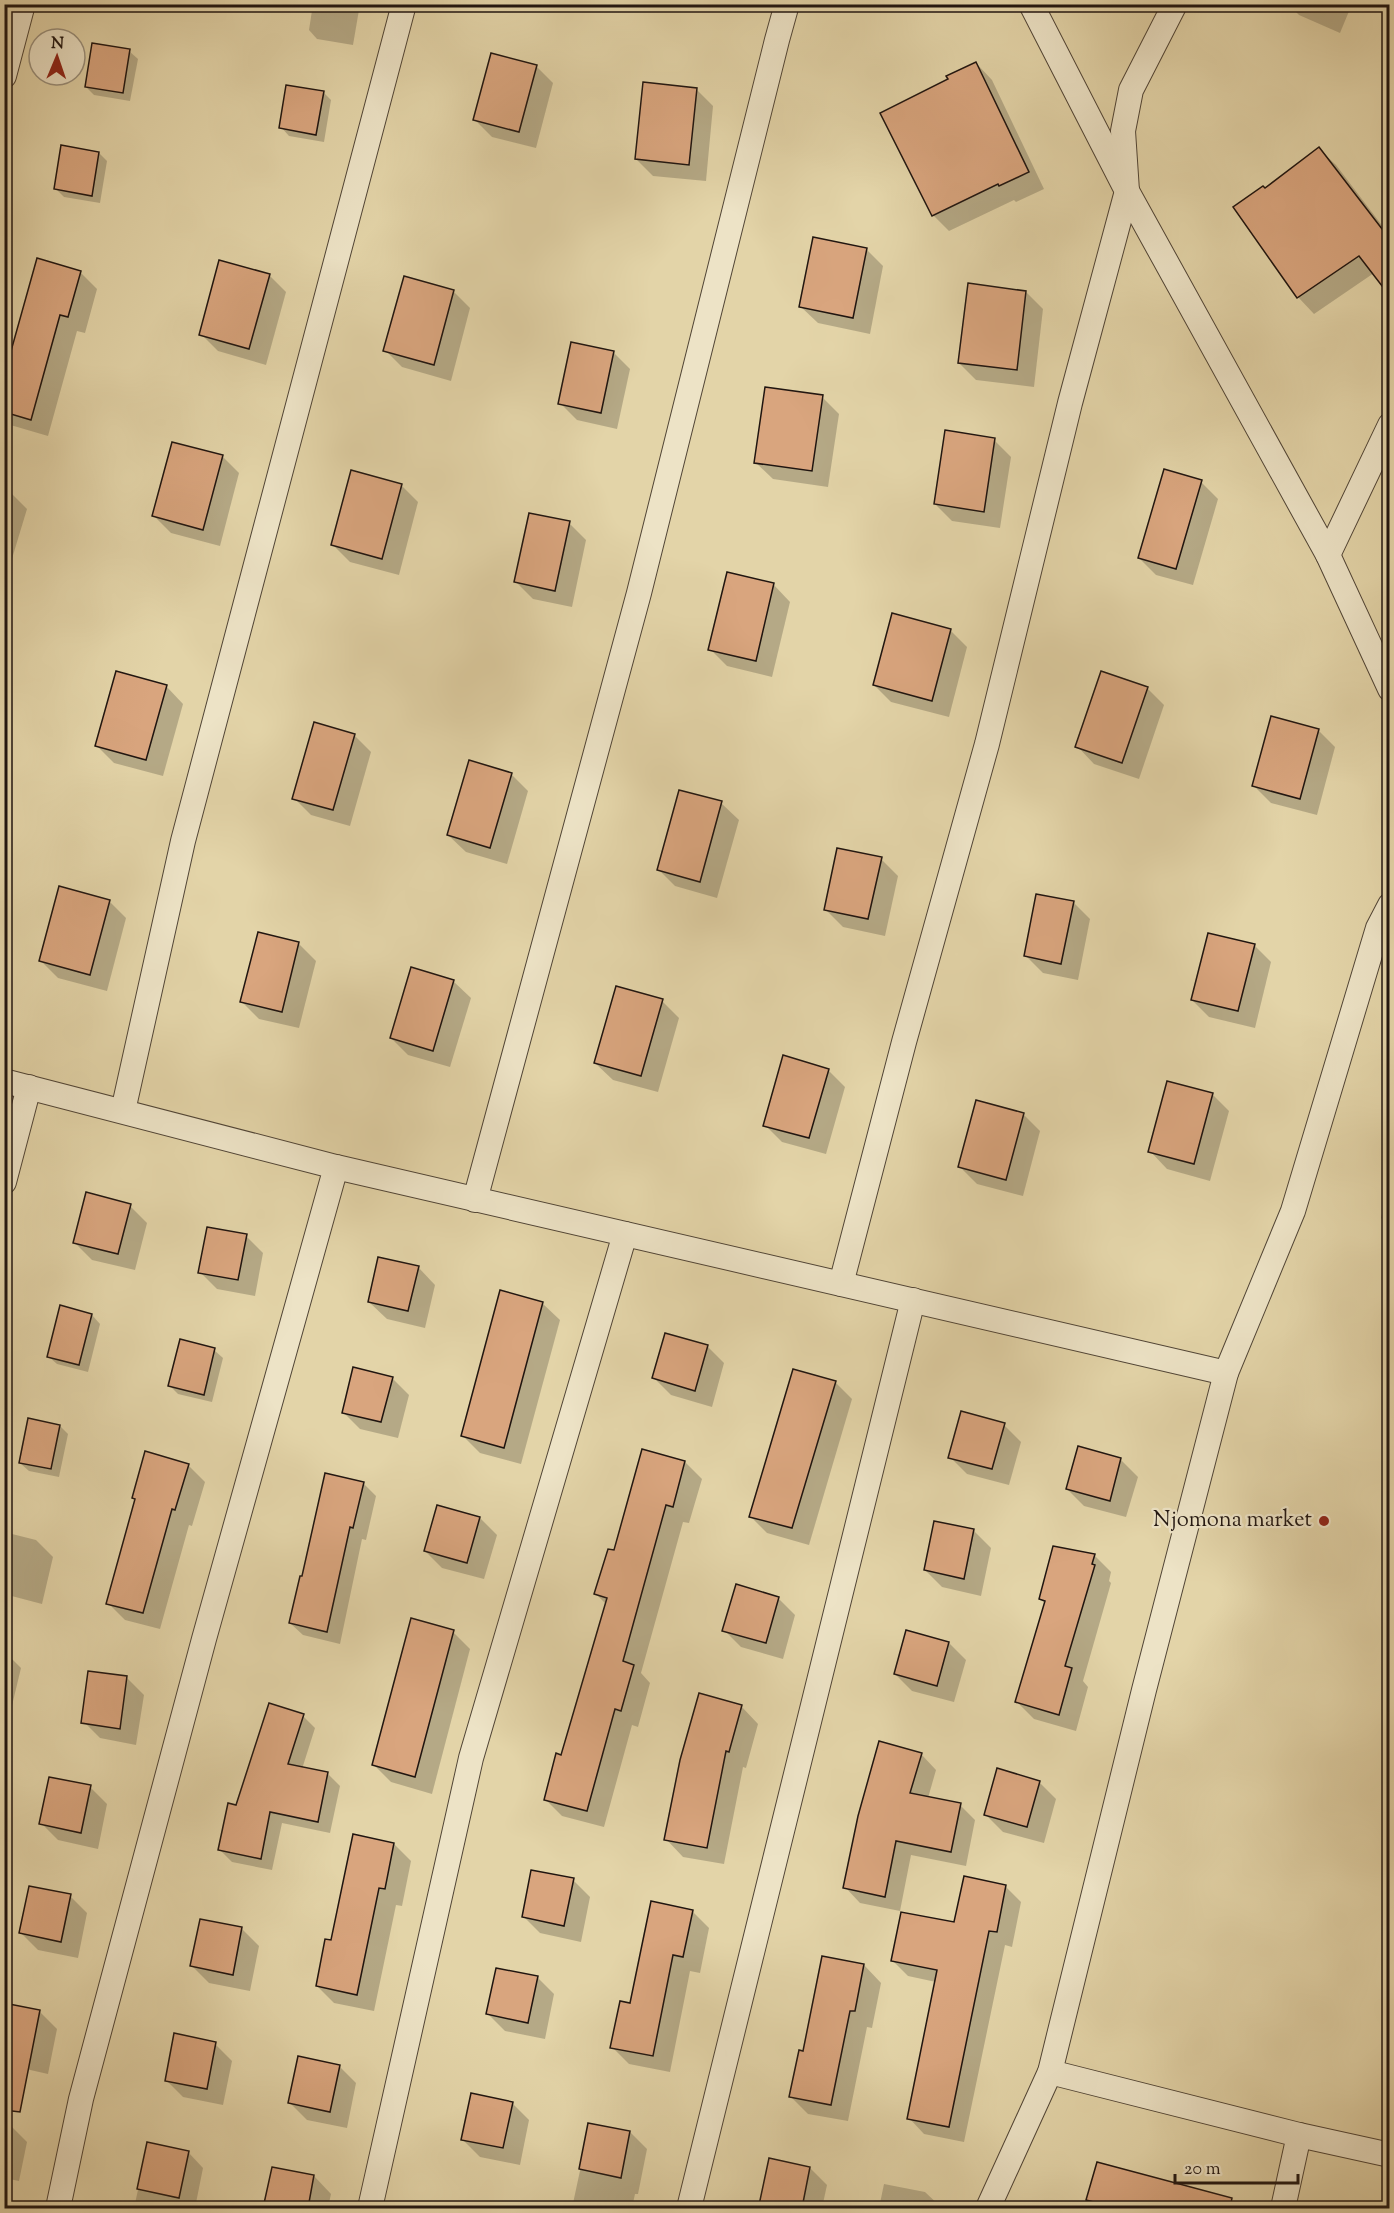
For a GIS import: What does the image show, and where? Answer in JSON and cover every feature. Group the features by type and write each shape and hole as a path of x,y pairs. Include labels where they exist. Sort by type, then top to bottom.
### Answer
{"lane":[{"path":"4,76 23,4"},
{"path":"123,1111 183,841 404,4"},
{"path":"475,1200 639,593 787,4"},
{"path":"1031,4 1127,191 1328,555 1389,689"},
{"path":"841,1284 904,1042 987,744 1070,403 1127,191 1124,131 1131,90 1175,4"},
{"path":"1328,555 1389,425"},
{"path":"988,2208 1050,2072 1146,1678 1226,1373 1293,1211 1378,928 1389,904"},
{"path":"4,1081 336,1167 1226,1373"},
{"path":"4,1182 28,1087"},
{"path":"58,2208 81,2099 204,1639 336,1167"},
{"path":"370,2208 471,1758 625,1234"},
{"path":"689,2208 913,1300"},
{"path":"1050,2072 1299,2135 1389,2155"},
{"path":"1284,2208 1299,2135"}],"building":[{"path":"92,43 130,49 123,93 85,87 87,87"},
{"path":"491,53 537,65 519,132 473,120"},
{"path":"976,62 1029,172 999,186 998,184 932,216 880,113 948,79 946,76"},
{"path":"643,82 697,88 689,165 635,159"},
{"path":"286,85 324,91 316,135 279,128"},
{"path":"61,145 99,152 92,196 54,189"},
{"path":"1319,147 1389,238 1389,295 1359,256 1297,298 1233,207 1263,186 1265,188"},
{"path":"813,237 867,248 853,318 799,307"},
{"path":"37,258 81,271 68,317 60,315 31,420 4,412 4,376"},
{"path":"219,260 270,274 249,349 199,335"},
{"path":"404,276 454,290 434,365 383,351"},
{"path":"968,283 1026,291 1017,370 958,363"},
{"path":"571,342 614,351 601,413 558,404"},
{"path":"765,387 823,395 812,471 754,463"},
{"path":"945,430 995,438 984,512 934,504"},
{"path":"172,442 223,455 203,530 152,516"},
{"path":"1164,469 1202,480 1176,569 1138,558"},
{"path":"351,470 402,484 382,559 331,545"},
{"path":"529,513 570,521 555,591 514,582"},
{"path":"727,572 774,583 756,661 708,650"},
{"path":"892,613 951,629 932,701 873,685"},
{"path":"116,671 167,685 146,760 95,746"},
{"path":"1101,671 1148,687 1122,763 1075,747"},
{"path":"1271,716 1319,729 1300,799 1252,786"},
{"path":"314,722 355,734 333,810 292,799"},
{"path":"469,760 512,773 490,848 447,835"},
{"path":"679,790 722,801 700,882 657,870"},
{"path":"837,848 882,857 868,919 824,910"},
{"path":"59,886 110,900 90,975 39,961"},
{"path":"1036,894 1074,901 1061,964 1024,956"},
{"path":"258,932 299,942 282,1012 240,1002"},
{"path":"1208,933 1255,944 1238,1011 1191,1000"},
{"path":"411,967 454,980 433,1051 390,1038"},
{"path":"616,986 663,999 641,1076 594,1063"},
{"path":"783,1055 829,1069 809,1138 763,1126"},
{"path":"1167,1081 1213,1093 1194,1164 1148,1152"},
{"path":"976,1100 1024,1113 1006,1180 958,1167"},
{"path":"86,1192 131,1204 118,1254 73,1243"},
{"path":"207,1227 247,1234 238,1280 198,1273"},
{"path":"378,1257 419,1266 408,1311 368,1302"},
{"path":"500,1290 543,1302 504,1448 461,1436"},
{"path":"60,1305 92,1314 79,1365 47,1357"},
{"path":"665,1333 708,1345 695,1391 652,1378"},
{"path":"180,1339 215,1348 204,1395 168,1386"},
{"path":"353,1367 393,1377 381,1422 342,1413"},
{"path":"793,1369 836,1381 792,1528 749,1517"},
{"path":"961,1411 1005,1423 992,1469 948,1458"},
{"path":"28,1418 60,1425 51,1469 19,1463"},
{"path":"1078,1446 1121,1458 1110,1501 1066,1489"},
{"path":"642,1449 685,1461 673,1507 666,1505 623,1661 634,1665 621,1711 615,1709 587,1811 544,1800 556,1753 561,1755 607,1598 594,1594 608,1549 614,1550"},
{"path":"145,1451 189,1464 175,1510 172,1509 143,1613 106,1604 135,1499 132,1498"},
{"path":"325,1473 364,1482 353,1528 350,1527 327,1632 289,1623"},
{"path":"437,1505 480,1517 467,1563 424,1551"},
{"path":"934,1521 974,1529 964,1579 924,1570"},
{"path":"1053,1546 1095,1554 1092,1564 1095,1565 1065,1666 1072,1668 1059,1715 1015,1702 1045,1601 1039,1599"},
{"path":"736,1584 779,1597 766,1643 722,1631"},
{"path":"411,1618 454,1630 415,1777 372,1765"},
{"path":"906,1630 949,1642 937,1686 894,1674"},
{"path":"88,1671 127,1676 120,1729 81,1723"},
{"path":"699,1693 742,1705 729,1752 726,1751 707,1848 664,1840 680,1760"},
{"path":"269,1703 304,1714 288,1764 328,1772 318,1822 270,1812 261,1859 218,1850 228,1803 236,1805"},
{"path":"879,1741 922,1753 910,1793 961,1803 951,1852 896,1841 885,1897 843,1888 858,1816"},
{"path":"997,1768 1040,1781 1027,1827 984,1815"},
{"path":"49,1777 91,1785 81,1833 39,1824"},
{"path":"353,1834 394,1843 385,1889 379,1888 357,1995 316,1986 325,1939 331,1940"},
{"path":"531,1870 574,1878 564,1926 522,1917"},
{"path":"964,1876 1006,1885 997,1932 989,1931 949,2127 907,2119 937,1970 891,1961 901,1912 954,1922"},
{"path":"29,1886 71,1894 61,1942 19,1933"},
{"path":"651,1901 693,1910 683,1957 673,1955 653,2056 610,2048 620,2001 630,2003"},
{"path":"200,1919 242,1927 233,1975 190,1966"},
{"path":"822,1956 864,1964 855,2011 850,2011 831,2105 789,2097 799,2050 803,2051"},
{"path":"496,1968 538,1976 528,2023 486,2014"},
{"path":"4,2003 40,2010 20,2112 4,2110"},
{"path":"174,2033 216,2042 207,2089 165,2081"},
{"path":"298,2056 340,2065 330,2112 288,2103"},
{"path":"471,2093 513,2102 503,2148 461,2140"},
{"path":"588,2123 630,2131 621,2178 579,2169"},
{"path":"147,2142 189,2151 179,2198 137,2189"},
{"path":"769,2158 810,2167 802,2208 759,2205"},
{"path":"1097,2162 1232,2198 1230,2208 1117,2208 1086,2200"},
{"path":"272,2167 314,2175 308,2208 263,2208"}],"place":[{"name":"Njomona market","path":"1324,1521"}]}
